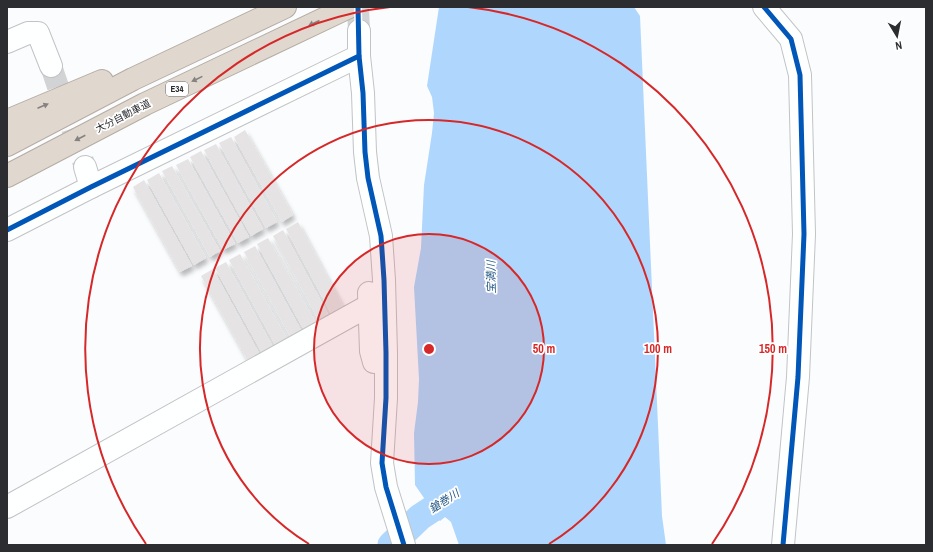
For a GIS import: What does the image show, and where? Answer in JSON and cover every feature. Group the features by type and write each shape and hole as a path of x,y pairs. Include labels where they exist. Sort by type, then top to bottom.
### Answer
{"highway":[{"path":"7,121 284,7"},
{"path":"7,145 133,79 284,7"},
{"name":"大分自動車道","path":"7,176 145,104 349,7"}],"street":[{"path":"764,7 792,39 800,75 804,234 798,377 783,545"},
{"path":"360,31 359,56 363,93 365,152 368,178 382,244 386,353 386,398 382,463 386,487 404,545"},
{"path":"7,42 28,33 38,33 51,66"},
{"path":"7,230 88,177 359,56"},
{"path":"375,208 370,257 368,306 373,358 377,380 386,398"},
{"path":"7,507 368,306"}],"water":[{"name":"宝満川","path":"439,7 634,7 640,16 662,516 666,545 459,545 451,522 445,517 440,521 415,485 414,433 419,379 414,287 421,248 424,185 434,113 432,97 427,86"}],"building":[{"path":"245,130 293,215 282,222 234,137"},
{"path":"231,137 277,222 266,228 219,143"},
{"path":"216,144 263,229 251,236 204,150"},
{"path":"201,151 249,237 238,243 190,157"},
{"path":"188,159 235,244 223,250 176,165"},
{"path":"172,166 220,251 210,257 162,171"},
{"path":"159,173 206,258 194,265 147,180"},
{"path":"144,180 192,266 180,272 133,187"},
{"path":"298,222 344,308 332,315 286,229"},
{"path":"283,230 329,316 319,321 273,236"},
{"path":"268,238 316,323 304,330 257,244"},
{"path":"255,246 302,332 291,338 244,252"},
{"path":"240,254 287,339 276,346 229,260"},
{"path":"226,262 273,347 262,353 215,268"},
{"path":"213,269 260,355 248,361 201,276"}],"waterway":[{"name":"鎗巻川","path":"391,545 420,517 463,489"}],"tunnel":[{"path":"358,7 359,31"},
{"path":"51,66 85,167"}],"cycle path":[{"path":"7,230 91,187 359,56 358,7"},
{"path":"764,7 791,39 800,75 804,234 798,377 783,545"},
{"path":"359,56 363,93 365,152 368,178 381,236 384,280 386,398 382,463 386,487 404,545"}]}
